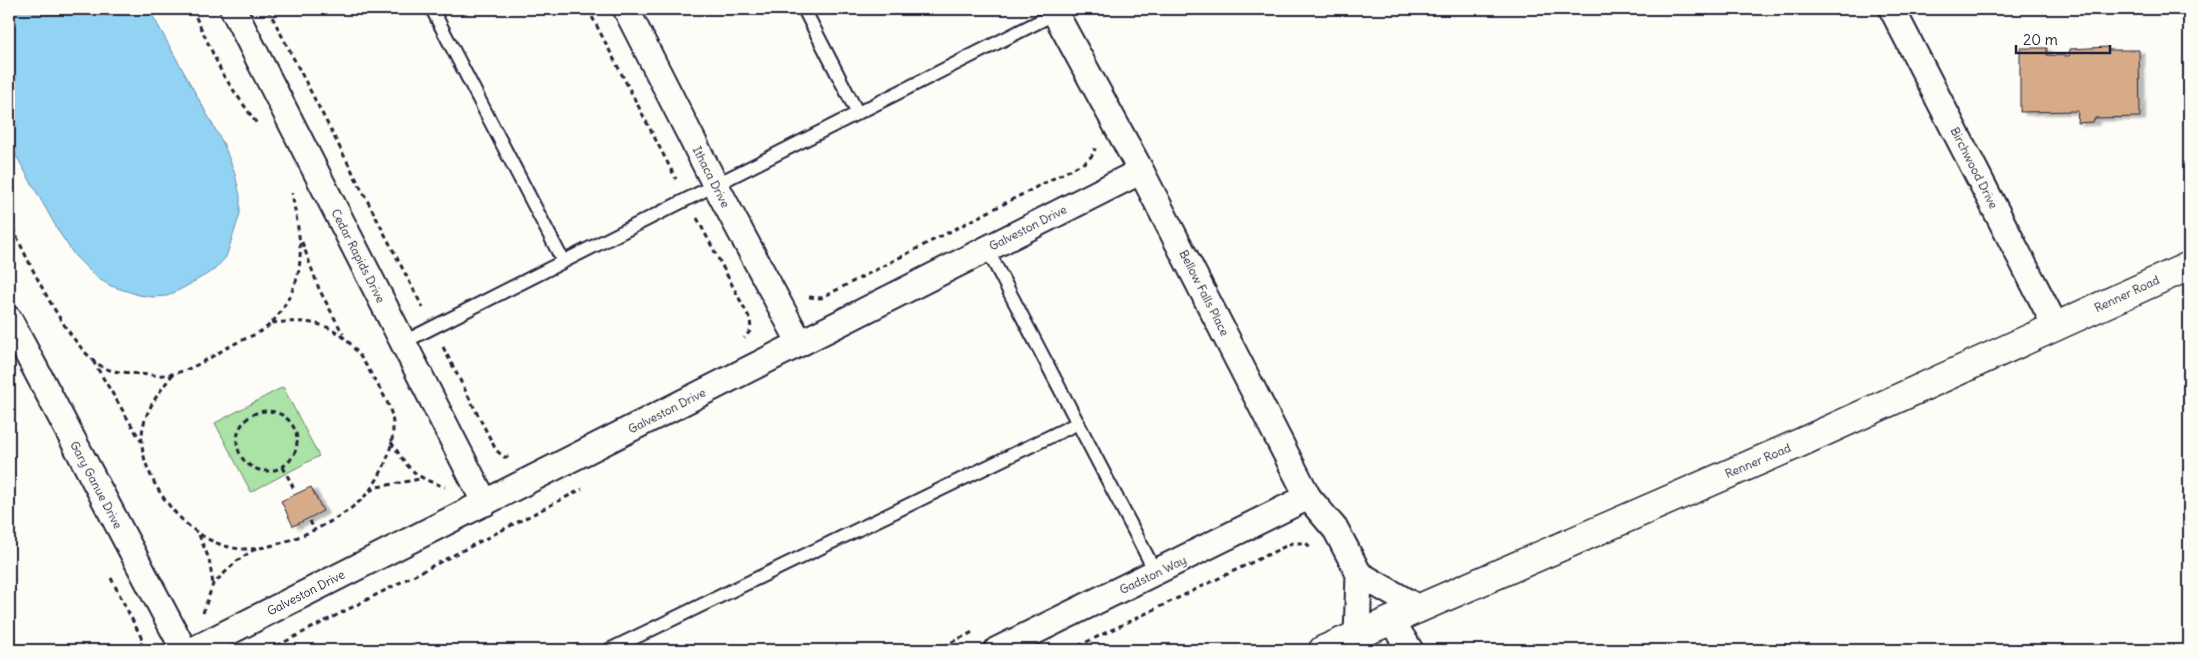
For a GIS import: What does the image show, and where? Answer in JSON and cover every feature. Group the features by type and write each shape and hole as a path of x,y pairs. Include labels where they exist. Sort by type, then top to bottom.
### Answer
{"main road":[{"name":"Renner Road","path":"1323,650 1793,446 2189,266"}],"street":[{"name":"Cedar Rapids Drive","path":"233,9 402,343 485,502"},
{"name":"Ithaca Drive","path":"626,9 715,184 800,343"},
{"name":"Birchwood Drive","path":"1892,9 2056,327"},
{"name":"Bellow Falls Place","path":"1055,11 1141,171 1308,497 1336,530 1360,574"},
{"name":"Galveston Drive","path":"193,650 1141,171"},
{"name":"Gary Ganue Drive","path":"9,320 184,650"},
{"name":"Gadston Way","path":"997,650 1308,497"},
{"path":"1357,635 1360,574 1420,609"},
{"path":"1391,620 1410,650"}],"lane":[{"path":"432,9 563,261"},
{"path":"804,9 857,112"},
{"path":"402,343 1055,11"},
{"path":"986,249 1156,573"},
{"path":"608,650 1078,423"}],"path":[{"path":"192,9 223,74 261,129"},
{"path":"268,9 496,450 504,456 513,457"},
{"path":"588,9 750,319 751,330 744,338 735,343"},
{"path":"806,295 811,298 821,298 1087,161 1094,153 1095,144"},
{"path":"292,189 296,221 319,289 344,336 368,370 391,412 393,423 391,442 382,468 368,492"},
{"path":"9,220 44,290 79,345 91,359 142,442 152,478 160,492 180,519 204,538 241,549 279,544 314,529 351,508 368,492 377,487 420,478 391,442"},
{"path":"91,359 105,368 119,372 162,376 173,374 266,327 293,289 298,276 301,239"},
{"path":"270,323 285,321 319,325 334,329 344,336"},
{"path":"142,442 143,422 156,396 173,374"},
{"path":"262,410 277,412 293,425 297,437 296,452 289,463 283,467 266,472 250,467 242,456 237,442 239,429 245,420 256,412 262,410"},
{"path":"283,467 295,491"},
{"path":"310,521 314,529"},
{"path":"198,534 209,559 213,584"},
{"path":"1070,650 1292,543 1306,543 1313,550"},
{"path":"201,616 213,584 237,561 256,548"},
{"path":"136,650 141,645 154,647"}],"green space":[{"path":"283,387 319,456 251,492 215,423"}],"water":[{"path":"9,9 149,9 224,145 235,174 240,196 240,214 226,257 214,270 167,296 153,297 139,295 111,286 97,278 75,256 59,232 9,143"}],"building":[{"path":"2108,47 2108,50 2139,50 2140,117 2095,118 2093,122 2077,123 2078,111 2020,112 2020,48 2047,48 2047,55 2069,56 2070,49"},
{"path":"311,487 323,511 293,526 281,501"}]}
